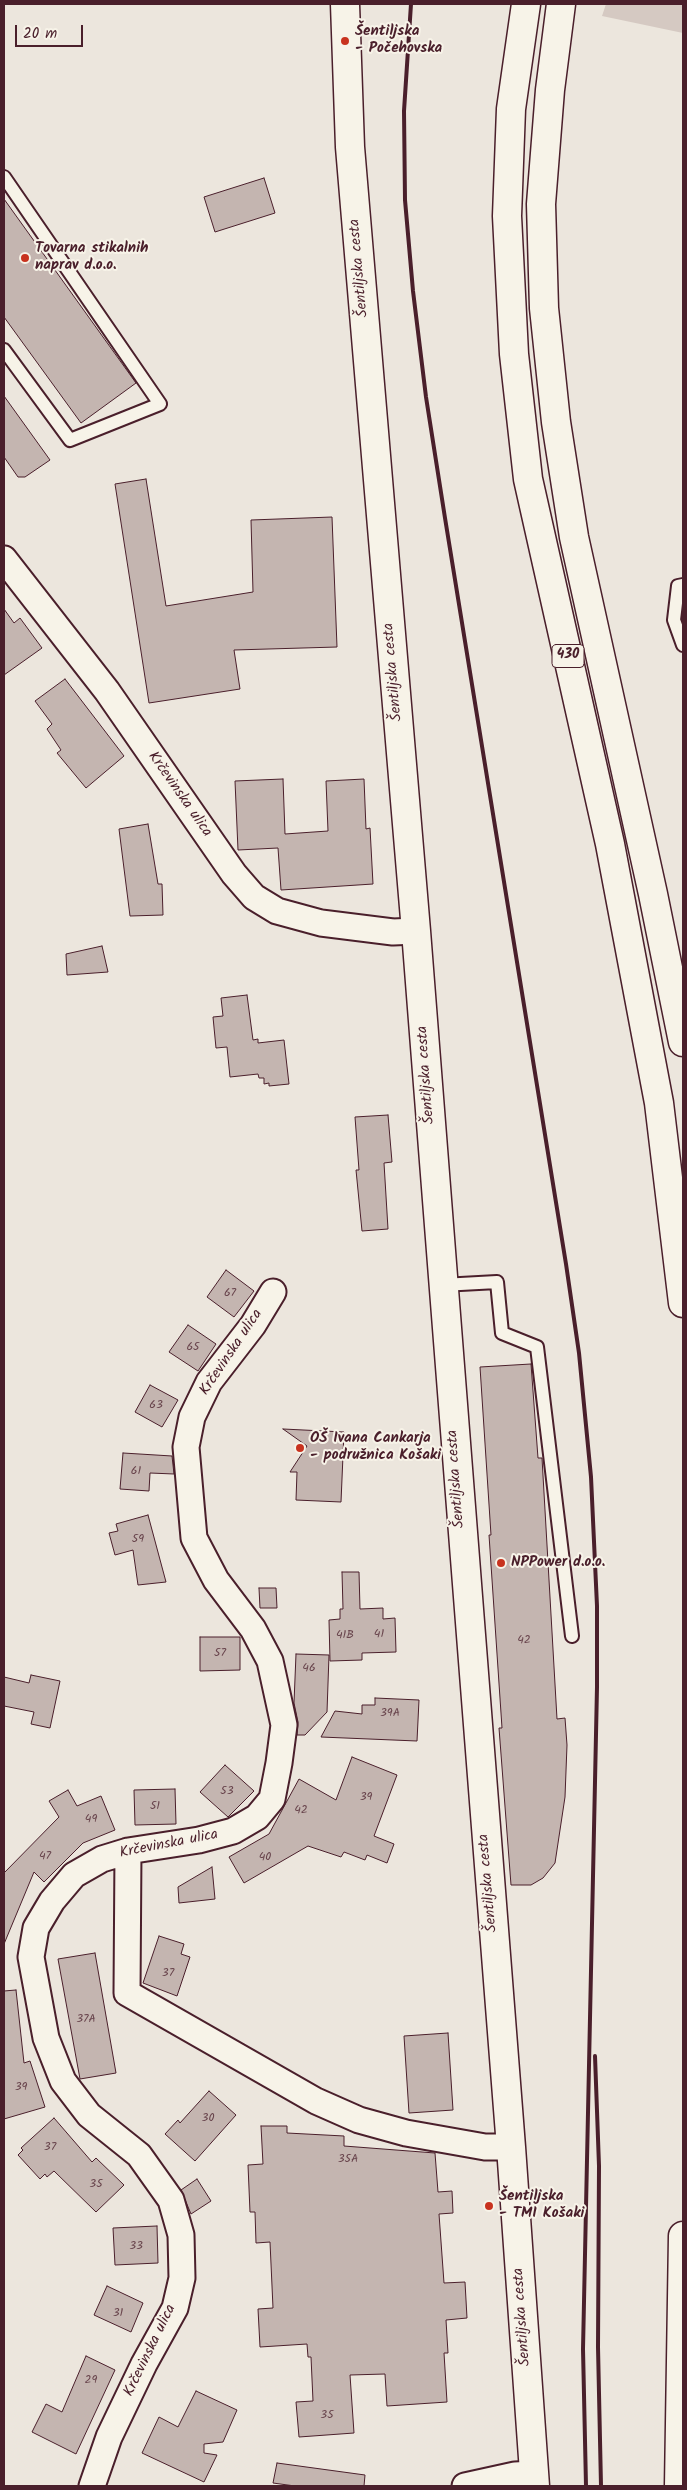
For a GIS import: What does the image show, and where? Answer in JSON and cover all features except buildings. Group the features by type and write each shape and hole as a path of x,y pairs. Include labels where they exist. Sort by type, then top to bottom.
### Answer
{"main road":[{"name":"Šentiljska cesta","path":"345,4 350,147 416,931 442,1285 511,2147 535,2480"},
{"name":"430","path":"526,4 511,109 507,216 514,354 528,479 616,872 659,1103 683,1303"},
{"name":"430","path":"561,4 550,90 542,204 544,308 556,422 574,537 653,894 683,1042"},
{"path":"679,2486 683,2236"}],"street":[{"name":"Krčevinska ulica","path":"4,559 107,691 234,874 254,897 277,910 321,923 394,932 416,931"},
{"name":"Krčevinska ulica","path":"92,2486 109,2437 144,2364 175,2308 182,2278 181,2235 170,2200 138,2155 89,2115 63,2081 46,2038 31,1957 36,1928 52,1901 74,1875 102,1859 128,1851 199,1840 233,1831 257,1817 272,1799 284,1726 270,1661 253,1630 216,1580 194,1538 186,1447 192,1417 209,1382 253,1325 273,1292"},
{"path":"128,1851 127,1993 316,2101 359,2120 406,2132 485,2147 511,2147"},
{"path":"465,2486 535,2480"}],"lane":[{"path":"4,177 160,404 70,440 4,350"},
{"path":"683,585 678,586 674,620 683,645"},
{"path":"442,1285 497,1282 502,1333 537,1347 572,1636"}],"shaded area":[{"path":"606,4 683,4 683,33 602,16"}],"railway":[{"path":"411,4 404,111 405,200 413,291 426,397 445,518 566,1264 579,1353 591,1477 597,1606 597,1687 583,2349 586,2486"},
{"path":"595,2056 599,2166 598,2347 601,2486"}],"place":[{"name":"Šentiljska - Počehovska","path":"345,41"},
{"name":"Tovarna stikalnih naprav d.o.o.","path":"25,258"},
{"name":"OŠ Ivana Cankarja - podružnica Košaki","path":"300,1448"},
{"name":"NPPower d.o.o.","path":"501,1563"},
{"name":"Šentiljska - TMI Košaki","path":"489,2206"}]}
